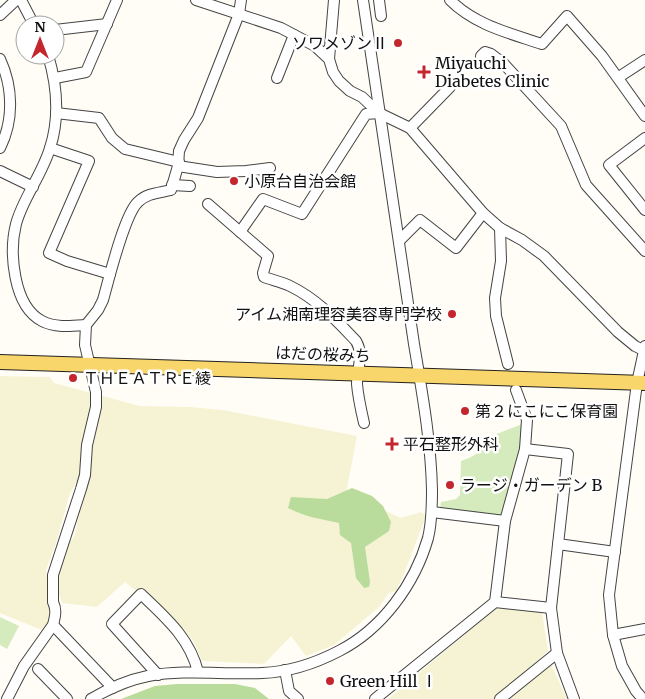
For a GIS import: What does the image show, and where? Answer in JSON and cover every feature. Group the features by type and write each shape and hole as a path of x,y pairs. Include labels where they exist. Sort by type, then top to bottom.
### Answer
{"main road":[{"name":"はだの桜みち","path":"0,362 641,383"}],"street":[{"path":"0,15 16,0"},
{"path":"21,0 29,15"},
{"path":"55,78 86,72 117,0"},
{"path":"196,0 281,28 315,46 329,59"},
{"path":"7,699 24,666 54,625 56,611 53,602 53,575 83,482 87,445 96,407 96,392 85,345 86,325 98,310 128,217 137,202 148,195 171,190 178,164 179,151 198,118 239,14 241,0"},
{"path":"334,0 329,59 333,72 339,81 379,113 410,128 483,213 500,228 522,240 544,256 618,332 635,346 644,348 641,383 609,595 613,635 622,666 636,691 643,699"},
{"path":"91,699 113,688 146,676 198,672 263,673 285,670 318,661 340,651 361,638 387,614 405,589 418,564 428,537 432,512 432,473 363,0"},
{"path":"379,0 381,16"},
{"path":"450,0 460,9 487,26 542,44 567,16 602,56 645,116"},
{"path":"65,29 107,24"},
{"path":"277,78 294,35"},
{"path":"0,58 10,89 9,123 0,148"},
{"path":"498,59 561,126 586,186 645,251"},
{"path":"618,77 645,60"},
{"path":"51,65 55,78 56,113 50,148 17,222 13,239 13,266 28,310 43,322 64,326 86,325"},
{"path":"410,128 448,94"},
{"path":"56,113 99,118 112,138 124,149 178,164 217,172 270,168"},
{"path":"240,232 263,200 302,214 366,114 379,113"},
{"path":"645,138 609,165 645,210"},
{"path":"50,148 89,161 49,253 67,261 110,274"},
{"path":"0,171 33,187"},
{"path":"172,185 190,186"},
{"path":"208,204 268,256 263,273 264,277 288,285 313,300 329,312 356,341 359,346 357,384 364,423"},
{"path":"399,241 420,220 456,248 483,213"},
{"path":"500,228 501,261 495,298 497,323 508,364"},
{"path":"375,699 495,602 505,521 526,449 527,420 516,390"},
{"path":"526,449 568,454 551,608 557,654 574,699"},
{"path":"432,512 505,521"},
{"path":"558,544 615,552"},
{"path":"158,675 112,624 141,594 182,636 192,653 198,672"},
{"path":"495,602 551,608"},
{"path":"54,625 113,688"},
{"path":"613,635 645,628"},
{"path":"500,699 557,654"},
{"path":"38,669 66,699"},
{"path":"285,670 289,691 298,699"}],"shaded area":[{"path":"0,376 50,377 54,383 140,406 223,410 357,436 346,493 401,518 421,512 426,516 396,591 389,593 379,607 334,645 306,656 291,636 264,664 202,661 193,640 140,587 136,591 125,582 97,607 62,603 58,590 58,574 69,544 75,535 87,488 76,482 69,496 56,543 46,570 50,605 49,622 44,631 0,613"},
{"path":"496,608 542,612 548,651 494,699 388,699"},
{"path":"550,662 567,699 507,699"}],"green space":[{"path":"525,423 522,448 503,514 500,516 440,508 441,502 456,499 460,495 461,461 475,455 482,449 488,442 489,437"},
{"path":"352,488 372,496 383,506 391,522 389,531 365,547 370,582 369,587 364,588 356,578 351,543 340,535 339,523 307,516 288,508 291,497 327,499"},
{"path":"0,617 19,626 7,649 0,645"},
{"path":"235,684 255,688 269,699 121,699 155,686"}],"place":[{"name":"ソワメゾンⅡ","path":"398,43"},
{"name":"Miyauchi Diabetes Clinic","path":"424,72"},
{"name":"小原台自治会館","path":"234,181"},
{"name":"アイム湘南理容美容専門学校","path":"452,314"},
{"name":"ＴＨＥＡＴＲＥ綾","path":"73,378"},
{"name":"第２にこにこ保育園","path":"465,411"},
{"name":"平石整形外科","path":"392,444"},
{"name":"ラージ・ガーデン B","path":"450,485"},
{"name":"Green Hill Ⅰ","path":"330,681"}]}
